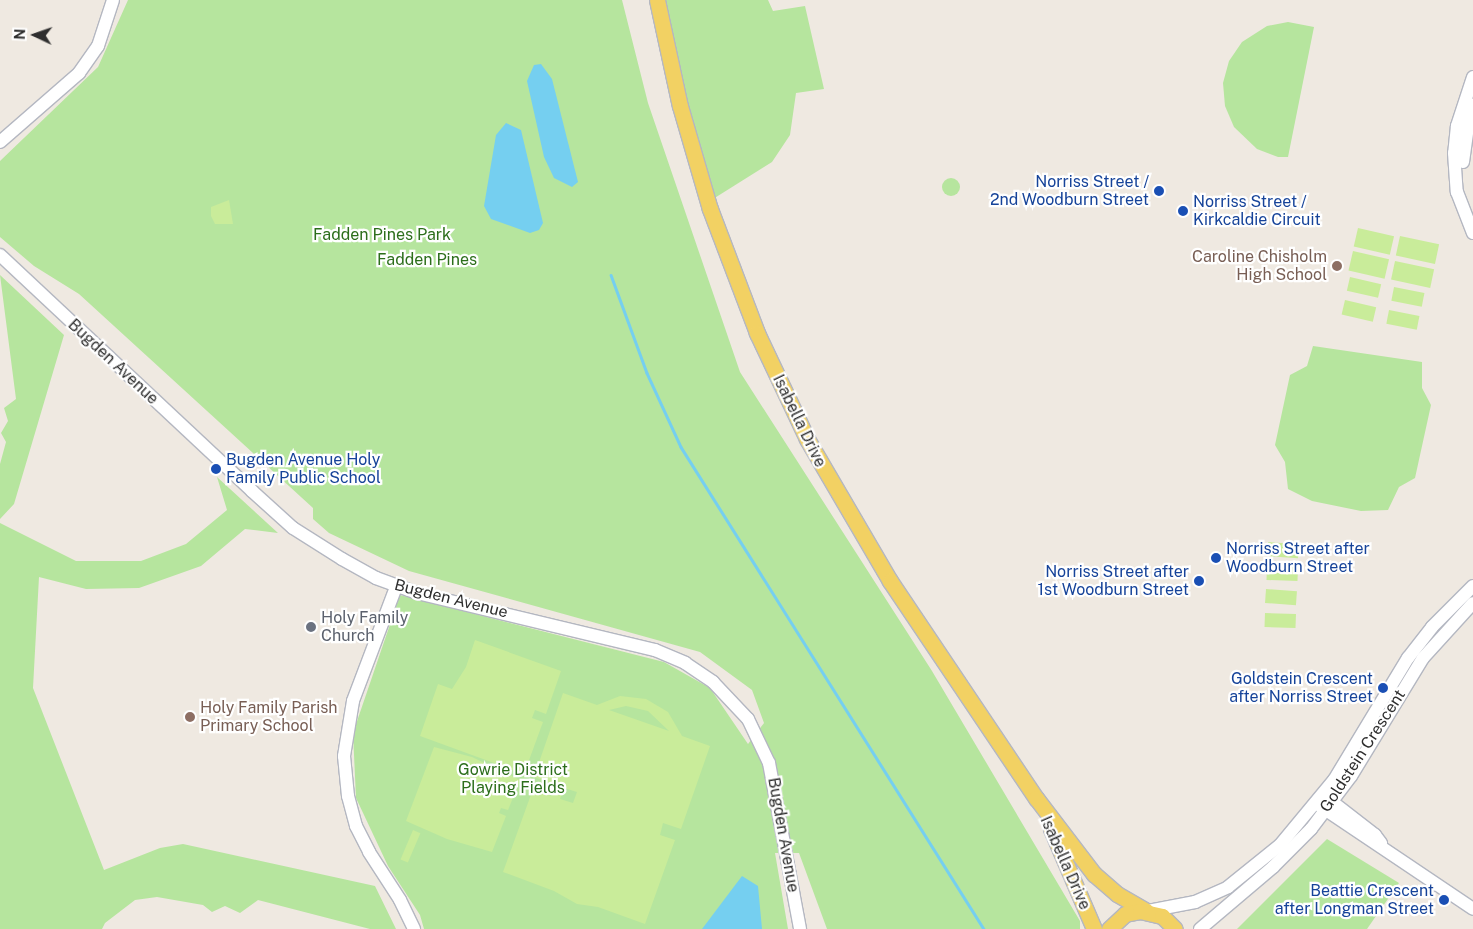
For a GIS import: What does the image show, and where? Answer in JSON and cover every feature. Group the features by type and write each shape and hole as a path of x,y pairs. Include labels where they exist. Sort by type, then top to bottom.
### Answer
{"main road":[{"name":"Isabella Drive","path":"657,0 699,175 757,333 816,456 890,581 1036,798 1094,874 1117,894 1147,911 1162,916 1175,929"},
{"name":"Isabella Drive","path":"1036,798 1066,861 1094,929"},
{"path":"1109,929 1126,914 1147,911"}],"street":[{"path":"0,142 79,74 98,46 113,0"},
{"path":"1473,77 1457,126 1454,153 1457,192 1473,233"},
{"path":"1464,207 1463,153 1473,99"},
{"name":"Bugden Avenue","path":"0,255 264,502 319,545 396,587 655,650 685,663 713,682 748,719 769,763 800,929"},
{"name":"Goldstein Crescent","path":"1200,929 1273,867 1311,829 1408,658 1432,628 1473,586"},
{"path":"396,587 353,701 344,756 348,796 356,826 369,852 408,915 413,928"},
{"name":"Goldstein Crescent","path":"1147,911 1195,902 1238,881 1325,803 1423,658 1473,603"},
{"path":"1325,803 1351,828 1382,846 1473,909"},
{"path":"1325,803 1375,835 1382,846"},
{"path":"1311,829 1330,824 1351,828"}],"green space":[{"name":"Fadden Pines","path":"128,0 622,0 648,103 740,372 932,671 1080,921 1080,929 827,929 799,853 775,853 788,929 424,929 420,915 388,866 356,798 353,733 400,595 664,662 710,688 748,744 764,723 752,690 700,652 409,571 329,533 313,519 313,508 79,294 34,266 0,237 0,161 98,67"},
{"path":"663,0 768,0 773,11 805,6 824,89 796,93 790,135 772,162 713,199 686,109"},
{"path":"1288,22 1314,27 1288,157 1278,157 1257,149 1234,127 1225,106 1223,83 1229,61 1242,42 1267,26"},
{"path":"951,178 957,181 960,187 957,193 951,196 945,193 942,187 945,181"},
{"path":"229,200 233,224 215,224 211,216 211,207"},
{"path":"1358,228 1394,236 1390,255 1354,247"},
{"path":"1400,236 1439,244 1435,264 1396,256"},
{"path":"1353,251 1389,259 1385,279 1349,270"},
{"path":"1395,261 1434,269 1430,288 1391,280"},
{"path":"0,275 64,335 14,504 0,519 0,464 6,442 1,433 8,421 4,408 16,399"},
{"path":"1350,277 1381,284 1378,298 1347,291"},
{"path":"1394,287 1424,293 1422,307 1391,301"},
{"path":"1345,300 1376,307 1373,322 1342,315"},
{"path":"1389,310 1419,316 1417,330 1386,324"},
{"path":"1313,346 1422,362 1422,388 1431,405 1415,478 1399,487 1388,510 1361,511 1312,501 1288,489 1285,462 1275,445 1290,375 1307,366"},
{"path":"217,477 278,533 245,529 201,566 139,588 86,589 39,577 33,688 104,870 160,848 183,844 375,886 396,929 370,929 258,900 240,913 225,906 212,912 203,905 157,897 135,900 105,923 102,929 0,929 0,523 76,561 141,561 186,544 227,510"},
{"path":"1268,542 1299,544 1298,558 1267,556"},
{"path":"1267,566 1298,567 1297,581 1267,580"},
{"path":"1266,589 1297,591 1296,605 1265,603"},
{"path":"1265,613 1296,614 1295,628 1265,627"},
{"path":"475,640 561,671 546,714 535,710 532,718 543,722 524,774 420,736 438,684 452,689 466,667"},
{"path":"563,693 597,705 620,696 646,699 668,712 682,736 710,746 681,829 663,823 660,835 675,840 645,924 598,907 577,904 554,891 503,872 533,789 552,796 556,785 534,777","holes":["626,706 648,711 669,731 609,710","564,788 577,792 573,803 560,799"]},
{"name":"Gowrie District Playing Fields","path":"434,747 472,757 520,780 508,810 501,808 499,813 506,816 492,852 447,839 406,821"},
{"path":"413,830 420,833 408,863 400,859"},
{"path":"1327,839 1399,883 1367,929 1237,929"}],"water":[{"path":"541,64 552,79 578,182 572,187 554,178 544,157 527,81 534,65"},
{"path":"506,123 521,130 543,223 539,230 530,233 491,219 484,206 496,135"},
{"path":"742,876 758,886 762,929 702,929"}],"waterway":[{"path":"611,275 647,373 681,447 984,929"}],"place":[{"name":"Norriss Street / 2nd Woodburn Street","path":"1159,191"},
{"name":"Norriss Street / Kirkcaldie Circuit","path":"1183,211"},
{"name":"Caroline Chisholm High School","path":"1337,266"},
{"name":"Bugden Avenue Holy Family Public School","path":"216,469"},
{"name":"Norriss Street after Woodburn Street","path":"1216,558"},
{"name":"Norriss Street after 1st Woodburn Street","path":"1199,581"},
{"name":"Holy Family Church","path":"311,627"},
{"name":"Goldstein Crescent after Norriss Street","path":"1383,688"},
{"name":"Holy Family Parish Primary School","path":"190,717"},
{"name":"Beattie Crescent after Longman Street","path":"1444,900"}],"park label":[{"name":"Fadden Pines Park","path":"382,235"}]}
